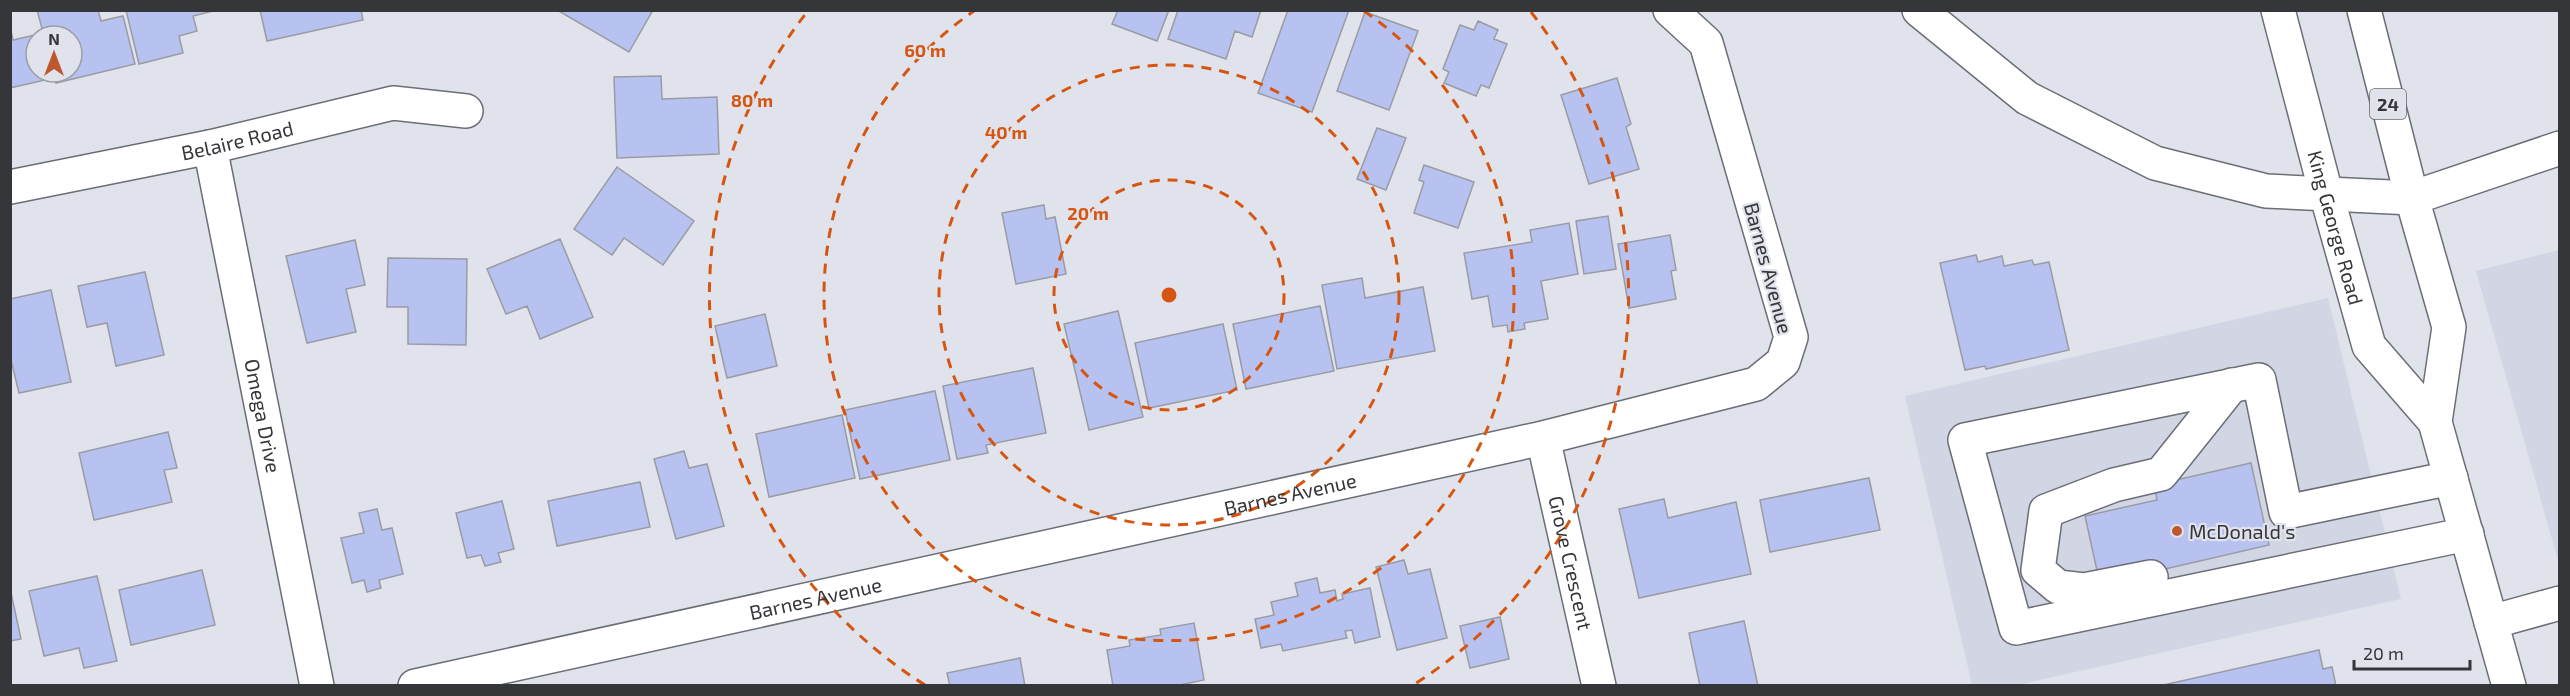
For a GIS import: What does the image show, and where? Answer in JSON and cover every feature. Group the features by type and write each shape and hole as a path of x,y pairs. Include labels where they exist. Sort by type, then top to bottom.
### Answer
{"main road":[{"name":"Barnes Avenue","path":"415,686 1544,438 1756,384 1783,362 1791,337 1706,42 1670,10"},
{"path":"1919,10 2027,98 2155,163 2266,191 2412,198 2559,148"},
{"name":"King George Road","path":"2278,10 2325,193 2369,346 2435,422"},
{"name":"King George Road","path":"2364,10 2412,198 2449,327 2435,422 2509,686"},
{"name":"Belaire Road","path":"10,187 210,147 393,103 466,111"},
{"name":"Omega Drive","path":"210,147 317,686"},
{"path":"2451,478 2286,512 2259,380 1965,440 2016,628 2467,534"},
{"path":"2232,385 2162,474 2114,485 2046,511 2038,570 2058,587 2084,590 2177,573 2276,550 2317,566"},
{"name":"Grove Crescent","path":"1544,438 1599,686"},
{"path":"2491,622 2559,603"}],"shaded area":[{"path":"2560,250 2559,564 2476,271"},
{"path":"2328,298 2401,599 2018,685 1972,685 1905,396"}],"building":[{"path":"37,10 98,10 101,21 123,16 135,64 84,76 84,24 41,24"},
{"path":"126,10 217,10 193,16 197,31 179,36 183,53 139,64"},
{"path":"260,10 361,10 363,20 267,41"},
{"path":"557,10 653,10 629,52"},
{"path":"1118,10 1169,10 1157,41 1112,24"},
{"path":"1178,10 1261,10 1252,37 1235,31 1226,59 1168,39"},
{"path":"1288,10 1349,10 1312,112 1258,93"},
{"path":"1365,12 1418,31 1389,110 1337,91"},
{"path":"1478,21 1498,30 1494,39 1507,44 1489,88 1481,85 1476,96 1444,83 1449,72 1443,69 1460,25 1474,30"},
{"path":"10,26 13,40 24,38 24,84 28,84 10,88"},
{"path":"661,76 662,99 717,97 719,154 617,158 614,77"},
{"path":"1617,78 1631,124 1626,127 1639,169 1589,184 1561,95"},
{"path":"1377,128 1406,138 1386,190 1357,179"},
{"path":"1424,165 1474,182 1458,228 1414,213 1424,182 1419,180"},
{"path":"617,167 694,221 663,265 624,238 612,255 574,229"},
{"path":"1044,205 1046,219 1055,217 1066,274 1016,284 1002,213"},
{"path":"1608,216 1616,269 1584,274 1576,221"},
{"path":"1569,223 1578,274 1541,281 1548,319 1524,323 1525,329 1508,332 1507,325 1493,327 1488,296 1472,299 1464,253 1532,242 1530,230"},
{"path":"1670,235 1676,270 1671,271 1676,299 1629,308 1618,244"},
{"path":"560,239 593,317 540,339 527,306 506,314 487,269"},
{"path":"355,240 365,285 346,289 356,332 307,343 286,256"},
{"path":"1976,255 1978,262 2002,256 2004,266 2032,260 2034,265 2049,262 2069,350 1986,369 1985,366 1965,370 1940,263"},
{"path":"388,258 467,259 466,345 408,344 408,307 387,307"},
{"path":"145,272 164,355 116,366 107,323 87,327 78,286"},
{"path":"1362,278 1365,298 1423,287 1435,351 1337,369 1322,285"},
{"path":"51,290 71,382 19,393 10,356 10,299"},
{"path":"1320,306 1334,371 1246,389 1233,324"},
{"path":"1118,311 1143,417 1089,430 1064,324"},
{"path":"765,314 777,366 727,378 715,326"},
{"path":"1223,324 1237,390 1149,408 1135,343"},
{"path":"1033,368 1046,433 986,445 988,453 957,459 943,386"},
{"path":"935,391 950,460 860,479 845,410"},
{"path":"842,415 855,478 769,497 756,434"},
{"path":"168,432 177,468 164,470 172,502 94,520 79,453"},
{"path":"684,451 689,468 707,464 724,526 676,539 654,459"},
{"name":"McDonald's","path":"2251,463 2269,545 2100,584 2085,516 2157,500 2154,485"},
{"path":"1869,478 1880,530 1770,552 1760,500"},
{"path":"640,482 650,527 557,546 548,501"},
{"path":"1664,499 1668,518 1736,502 1751,574 1639,598 1619,509"},
{"path":"502,501 514,549 498,553 501,562 485,566 481,555 467,558 456,513"},
{"path":"377,509 382,530 392,528 403,574 379,580 381,588 367,592 364,580 352,583 341,538 364,533 359,513"},
{"path":"1404,560 1408,574 1430,569 1447,638 1397,650 1376,567"},
{"path":"202,570 215,625 131,645 119,590"},
{"path":"97,576 117,661 84,668 79,648 44,656 29,591"},
{"path":"1317,578 1320,593 1335,590 1337,601 1343,599 1342,594 1370,588 1380,637 1355,643 1352,630 1345,631 1347,638 1283,651 1281,644 1261,648 1255,619 1274,615 1271,602 1298,596 1295,583"},
{"path":"10,588 21,639 10,641"},
{"path":"1500,617 1509,659 1470,668 1460,626"},
{"path":"1744,621 1758,686 1700,686 1689,633"},
{"path":"1194,623 1204,680 1175,686 1113,686 1107,650 1130,646 1129,640 1161,635 1160,629"},
{"path":"2319,650 2323,669 2332,667 2336,686 2159,686"},
{"path":"1020,658 1025,686 950,686 947,673"}],"place":[{"name":"McDonald's","path":"2177,531"}]}
